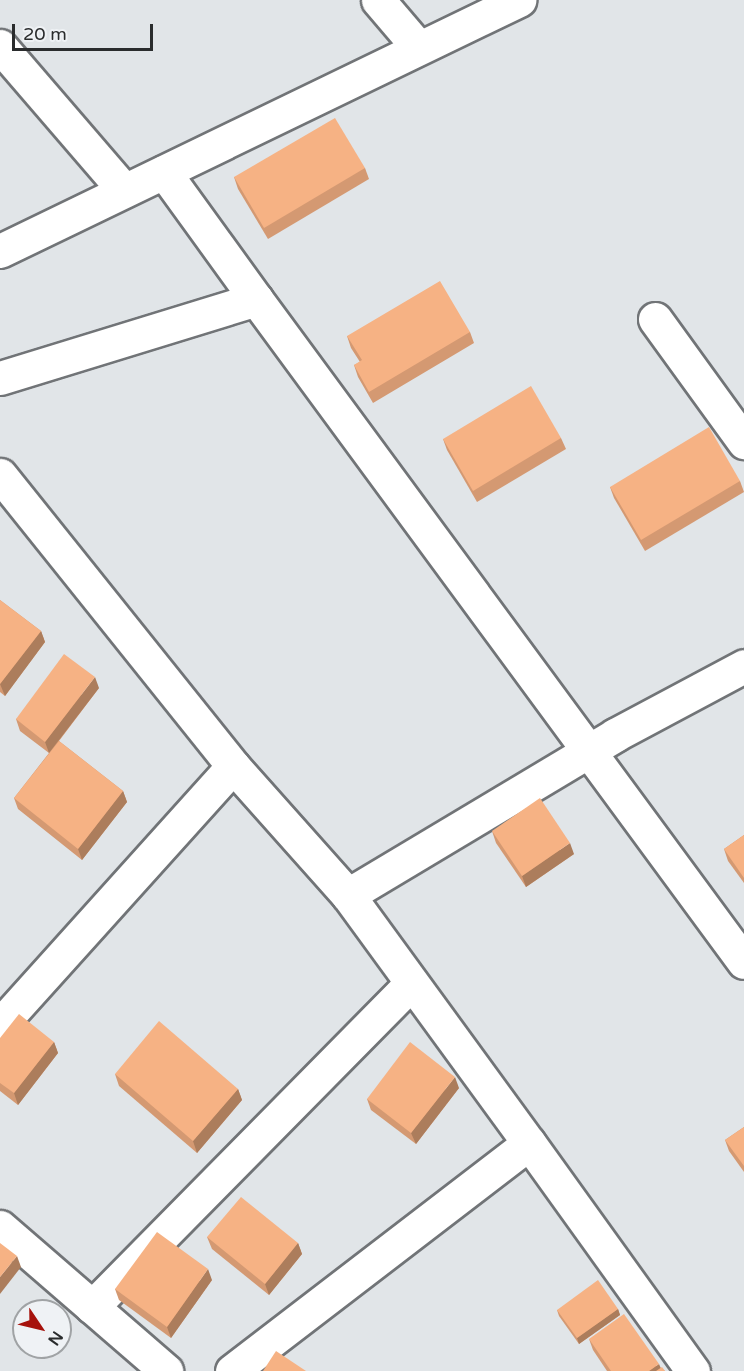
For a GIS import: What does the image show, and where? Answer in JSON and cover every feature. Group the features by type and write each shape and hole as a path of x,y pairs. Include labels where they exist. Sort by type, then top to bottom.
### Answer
{"street":[{"path":"378,0 418,47"},
{"path":"0,251 519,0"},
{"path":"0,46 124,190"},
{"path":"164,172 586,752 744,963"},
{"path":"0,378 256,299"},
{"path":"655,319 744,442"},
{"path":"0,475 233,766 348,895 693,1371"},
{"path":"348,895 586,752 744,666"},
{"path":"0,1025 233,766"},
{"path":"92,1307 411,983"},
{"path":"232,1371 529,1143"},
{"path":"0,1227 166,1371"}],"building":[{"path":"335,118 365,168 264,228 234,177"},
{"path":"440,281 470,332 369,392 354,365 362,360 347,336"},
{"path":"531,386 561,438 473,491 443,439"},
{"path":"709,427 740,481 641,540 610,487"},
{"path":"0,600 41,631 0,684"},
{"path":"64,654 95,677 45,742 16,719"},
{"path":"59,741 123,791 78,849 14,798"},
{"path":"540,798 570,843 522,876 492,831"},
{"path":"744,835 744,878 724,849"},
{"path":"19,1014 54,1042 14,1093 0,1083 0,1038"},
{"path":"159,1021 238,1089 193,1141 115,1074"},
{"path":"410,1042 455,1077 411,1133 367,1099"},
{"path":"744,1127 744,1166 725,1140"},
{"path":"241,1197 298,1243 265,1284 207,1237"},
{"path":"157,1232 208,1269 167,1327 115,1289"},
{"path":"0,1243 17,1256 0,1277"},
{"path":"598,1280 618,1309 577,1338 557,1310"},
{"path":"624,1314 659,1364 649,1371 611,1371 589,1339"},
{"path":"276,1351 306,1371 263,1371"}]}
